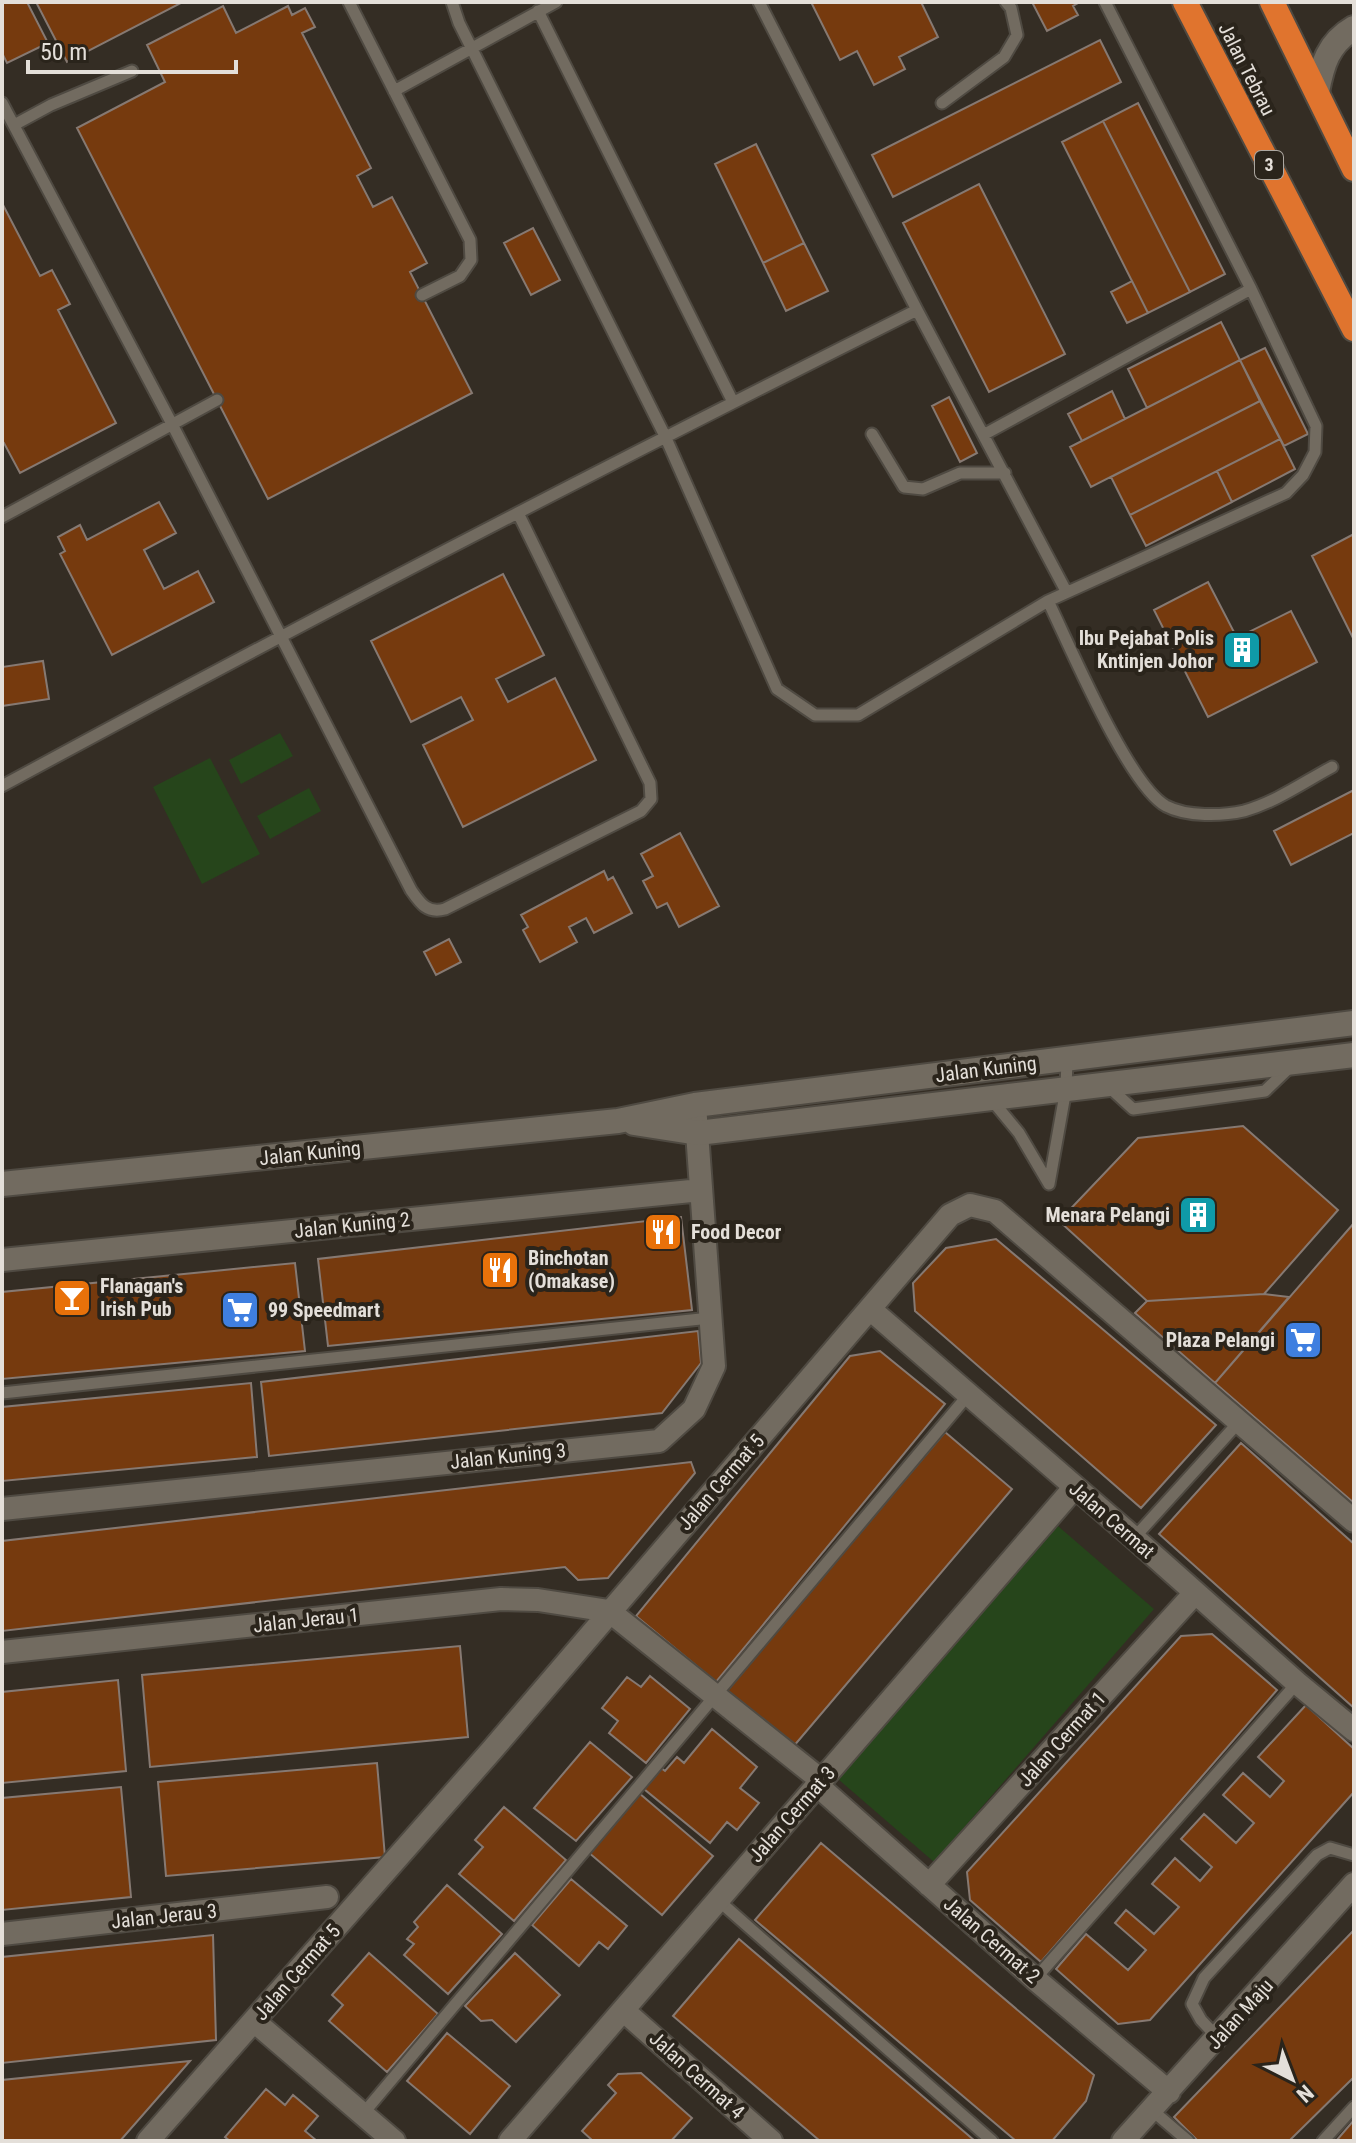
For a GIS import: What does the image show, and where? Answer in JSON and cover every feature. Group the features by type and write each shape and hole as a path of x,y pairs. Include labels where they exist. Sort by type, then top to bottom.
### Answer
{"highway":[{"name":"Jalan Tebrau","path":"1185,2 1354,329"},
{"path":"1272,2 1354,169"}],"street":[{"path":"1317,92 1323,60 1335,44 1354,28"},
{"name":"Jalan Kuning","path":"2,1184 618,1121 695,1105 1354,1023"},
{"name":"Jalan Kuning","path":"618,1121 698,1133 1354,1055"},
{"name":"Jalan Kuning 3","path":"2,1509 659,1441 694,1409 714,1366 695,1105"},
{"name":"Jalan Kuning 2","path":"2,1260 701,1190"},
{"name":"Jalan Cermat 5","path":"148,2141 492,1750 950,1215 970,1205 995,1211 1354,1521"},
{"name":"Jalan Cermat","path":"870,1309 1354,1730"},
{"name":"Jalan Cermat 3","path":"510,2141 1074,1488"},
{"name":"Jalan Cermat 1","path":"929,1885 1195,1593"},
{"name":"Jalan Jerau 1","path":"2,1652 501,1599 538,1600 609,1611"},
{"name":"Jalan Cermat 2","path":"609,1611 819,1783 1035,1979 1169,2092"},
{"name":"Jalan Maju","path":"1123,2141 1354,1884"},
{"name":"Jalan Jerau 3","path":"2,1934 327,1897"},
{"name":"Jalan Cermat 4","path":"623,2010 771,2141"},
{"path":"254,2021 394,2141"}],"lane":[{"path":"349,2 470,240 471,260 460,276 422,295"},
{"path":"454,2 459,23 665,436 777,689 815,715 858,715 1066,591 1286,493 1303,475 1315,452 1316,426 1251,289 1105,2"},
{"path":"394,91 556,2"},
{"path":"759,2 1066,591"},
{"path":"942,103 1004,57 1017,35 1011,8 1006,2"},
{"path":"538,11 733,402"},
{"path":"14,125 51,105 132,71"},
{"path":"2,103 172,424 411,890 423,907 430,910 445,909 641,811 651,799 650,783 518,513"},
{"path":"985,434 1251,289"},
{"path":"2,786 280,635 917,310"},
{"path":"2,517 217,400"},
{"path":"872,434 904,487 923,489 960,473 1005,473"},
{"path":"1048,601 1110,729 1143,785 1164,805 1181,812 1243,811 1267,803 1332,767"},
{"path":"991,1098 1019,1133 1049,1184 1066,1089 1067,1059"},
{"path":"2,1393 710,1318"},
{"path":"362,2116 969,1394"},
{"path":"1134,1538 1238,1423"},
{"path":"1035,1979 1297,1683"},
{"path":"1218,2038 1201,2020 1192,2004 1204,1978 1317,1855 1330,1848 1354,1855"},
{"path":"718,1900 992,2141"},
{"path":"1323,2141 1354,2107"},
{"path":"1153,2111 1188,2141"}],"green space":[{"path":"280,733 293,756 241,784 229,760"},
{"path":"210,758 260,854 202,884 153,787"},
{"path":"309,788 321,811 270,839 257,816"},
{"path":"1058,1526 1154,1609 934,1862 838,1779"}],"building":[{"path":"2,2 27,2 48,43 7,63 2,53"},
{"path":"36,2 181,2 181,3 67,62"},
{"path":"811,2 921,2 938,37 899,57 905,69 874,85 857,51 840,60"},
{"path":"1032,2 1080,2 1073,6 1078,15 1047,31"},
{"path":"223,6 236,33 288,6 292,15 305,8 315,27 302,33 371,168 357,176 373,207 392,197 427,263 410,272 472,393 268,499 77,128 165,82 147,45"},
{"path":"1100,40 1121,82 893,197 872,155"},
{"path":"1138,103 1225,274 1190,292 1103,121"},
{"path":"1103,121 1190,292 1148,313 1062,142"},
{"path":"756,144 804,243 763,263 715,164"},
{"path":"979,184 1065,354 989,392 903,223"},
{"path":"2,203 40,276 52,270 70,304 58,310 116,423 20,473 2,444"},
{"path":"533,228 560,280 531,295 504,243"},
{"path":"804,243 828,291 786,311 763,263"},
{"path":"1132,281 1148,313 1127,323 1111,292"},
{"path":"1221,322 1240,360 1147,408 1128,369"},
{"path":"1265,348 1308,434 1284,446 1240,360"},
{"path":"1240,360 1260,401 1091,487 1070,447"},
{"path":"1112,391 1125,419 1082,441 1068,414"},
{"path":"949,397 977,453 960,462 932,406"},
{"path":"1260,401 1280,439 1130,515 1111,477"},
{"path":"1280,439 1295,469 1232,502 1217,471"},
{"path":"1217,471 1232,502 1146,546 1130,515"},
{"path":"159,502 176,533 144,550 164,589 198,571 214,602 112,655 60,554 65,551 58,537 80,525 87,540"},
{"path":"1354,534 1354,640 1312,556"},
{"path":"503,574 544,655 496,679 508,702 555,678 596,760 463,827 423,745 473,720 461,697 411,722 371,641"},
{"name":"Ibu Pejabat Polis Kntinjen Johor","path":"1208,582 1237,638 1291,611 1317,662 1208,717 1154,610"},
{"path":"43,661 49,699 2,706 2,667"},
{"path":"1354,790 1354,833 1291,865 1274,831"},
{"path":"680,833 719,906 679,927 667,903 657,908 643,881 653,876 641,854"},
{"path":"604,871 608,880 613,877 632,913 594,933 586,918 569,927 577,942 540,962 523,930 528,927 521,915"},
{"path":"449,939 461,962 436,975 424,952"},
{"name":"Menara Pelangi","path":"1243,1126 1338,1210 1264,1294 1147,1301 1059,1221 1138,1138"},
{"path":"681,1217 692,1310 328,1346 318,1259"},
{"name":"Plaza Pelangi","path":"1354,1223 1354,1503 1215,1383"},
{"path":"996,1239 1216,1425 1141,1508 915,1311 913,1283 946,1248"},
{"path":"295,1263 305,1351 2,1379 2,1292"},
{"path":"1264,1294 1289,1297 1215,1383 1135,1313 1147,1301"},
{"path":"698,1331 701,1363 662,1413 269,1456 261,1382"},
{"path":"880,1351 945,1404 716,1682 636,1616 850,1356"},
{"path":"251,1383 257,1457 2,1481 2,1407"},
{"path":"945,1432 1012,1489 793,1747 726,1690"},
{"path":"1241,1443 1354,1544 1354,1708 1159,1534"},
{"path":"691,1462 695,1473 608,1578 578,1580 565,1567 2,1631 2,1541"},
{"path":"1212,1634 1277,1690 1041,1962 970,1900 967,1872 1181,1636"},
{"path":"460,1646 468,1737 150,1767 142,1675"},
{"path":"650,1676 690,1709 646,1763 609,1733 618,1721 602,1708 627,1677 641,1687"},
{"path":"118,1680 126,1771 2,1783 2,1692"},
{"path":"1306,1705 1354,1749 1354,1792 1150,2020 1118,2024 1056,1969 1086,1934 1128,1970 1146,1950 1115,1923 1126,1910 1154,1934 1179,1907 1152,1884 1175,1858 1200,1881 1212,1867 1181,1839 1204,1814 1236,1843 1254,1823 1223,1795 1243,1773 1270,1797 1284,1781 1258,1757"},
{"path":"712,1729 757,1767 740,1788 759,1803 737,1830 727,1822 710,1843 644,1789 661,1768 665,1771 677,1757 684,1763"},
{"path":"590,1742 632,1777 576,1841 534,1808"},
{"path":"377,1763 385,1857 166,1876 158,1782"},
{"path":"121,1787 131,1897 2,1910 2,1798"},
{"path":"639,1793 713,1856 662,1915 588,1852"},
{"path":"504,1807 566,1860 514,1921 459,1874 483,1847 475,1840"},
{"path":"821,1843 1094,2075 1086,2101 1052,2141 1016,2141 755,1920"},
{"path":"571,1879 627,1926 608,1949 599,1942 579,1966 532,1925"},
{"path":"447,1885 502,1934 448,1994 404,1955 414,1944 407,1939 418,1927 414,1922"},
{"path":"1354,1930 1354,2077 1289,2141 1198,2141 1174,2117"},
{"path":"213,1935 216,2040 2,2063 2,1957"},
{"path":"739,1939 975,2141 820,2141 673,2016"},
{"path":"369,1953 438,2014 387,2072 329,2021 343,2005 332,1995"},
{"path":"515,1953 560,1995 516,2042 492,2020 481,2021 465,2006"},
{"path":"447,2033 510,2086 470,2134 407,2081"},
{"path":"190,2061 120,2141 2,2141 2,2080"},
{"path":"641,2073 692,2118 671,2141 593,2141 582,2131 616,2093 608,2085 618,2074"},
{"path":"266,2089 285,2105 293,2095 318,2116 305,2131 317,2141 230,2141 225,2137"},
{"path":"1354,2120 1354,2141 1336,2141"}],"place":[{"name":"Ibu Pejabat Polis Kntinjen Johor","path":"1242,650"},
{"name":"Menara Pelangi","path":"1198,1215"},
{"name":"Food Decor","path":"663,1232"},
{"name":"Binchotan (Omakase)","path":"500,1270"},
{"name":"Flanagan's Irish Pub","path":"72,1298"},
{"name":"99 Speedmart","path":"240,1310"},
{"name":"Plaza Pelangi","path":"1303,1340"}]}
